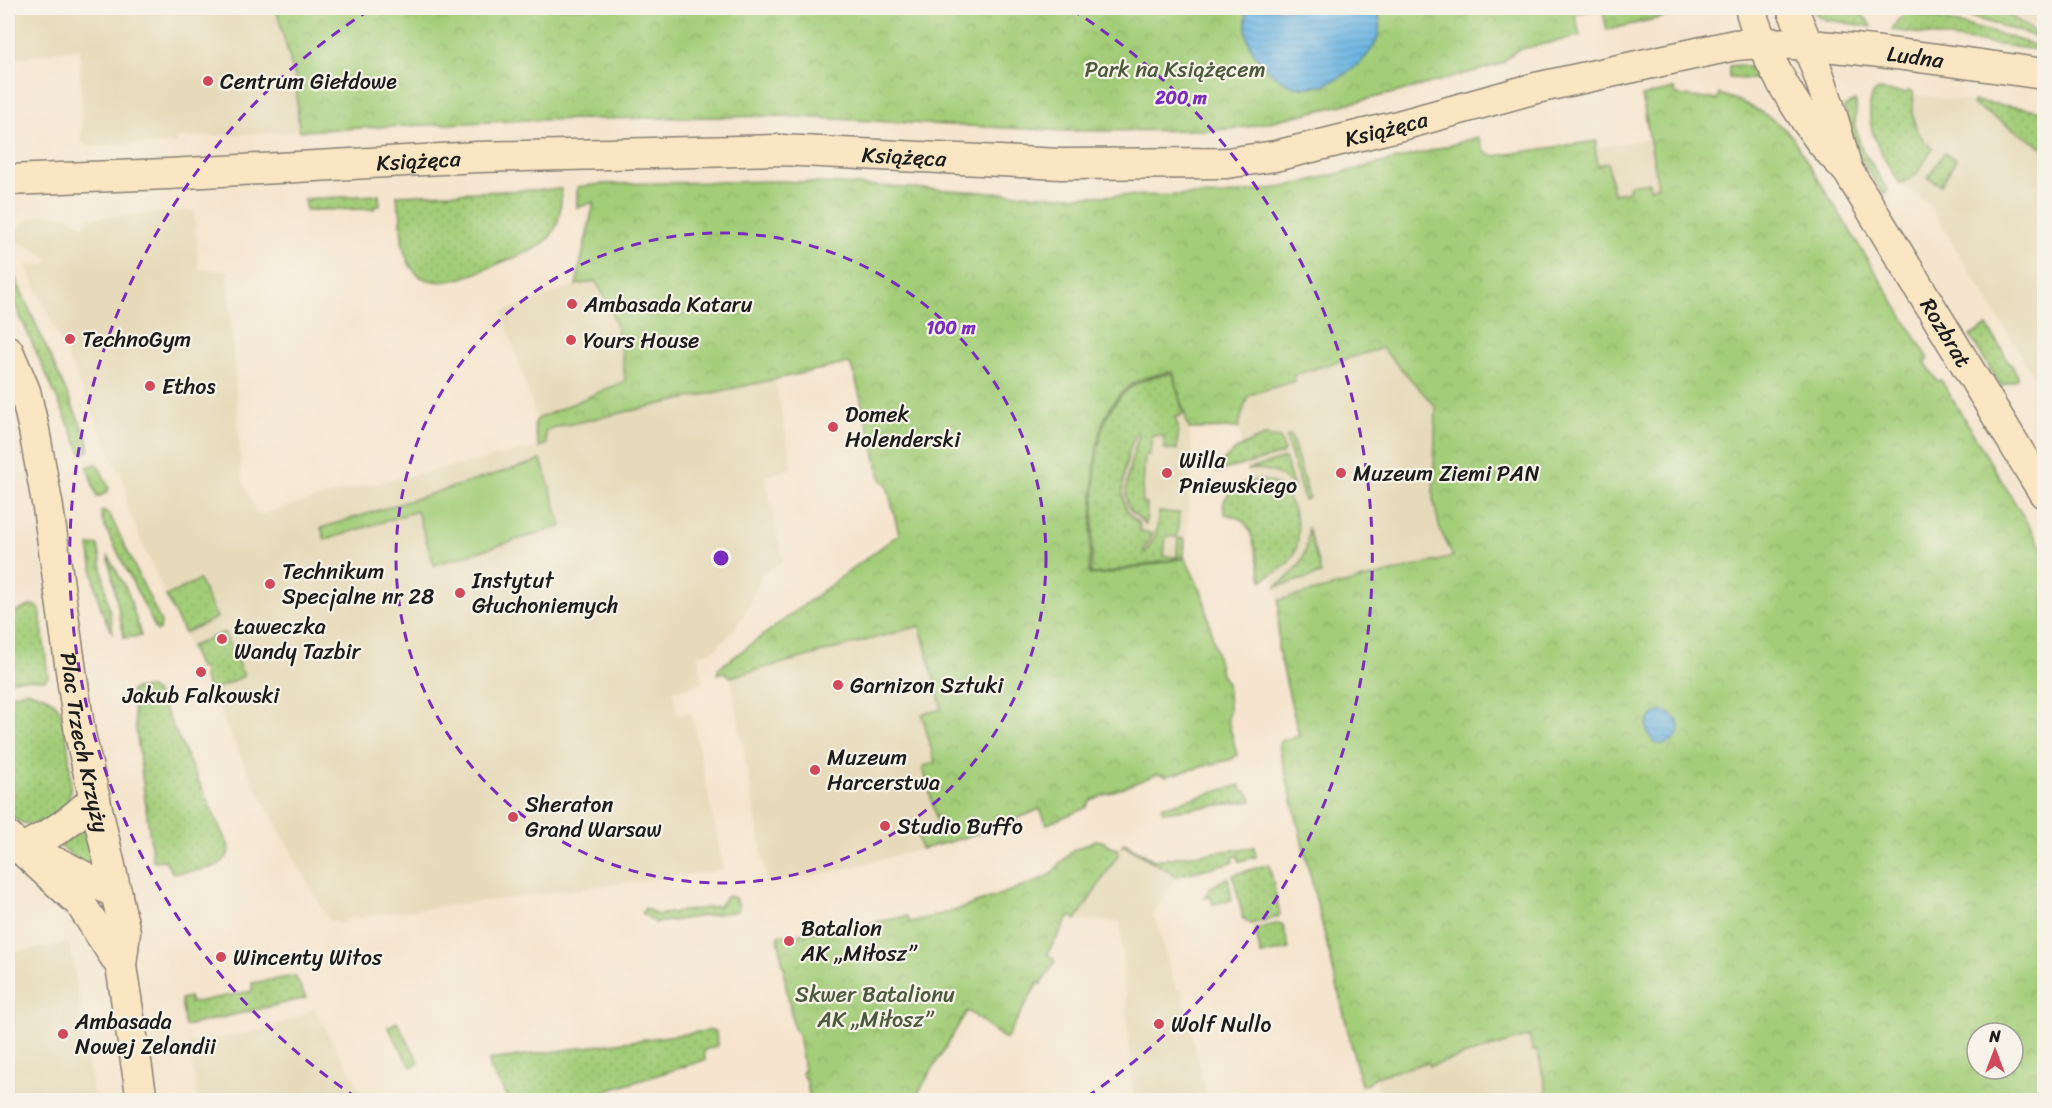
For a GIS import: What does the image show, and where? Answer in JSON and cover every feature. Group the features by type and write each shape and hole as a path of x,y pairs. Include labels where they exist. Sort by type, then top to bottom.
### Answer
{"street":[{"path":"1750,8 1786,43"},
{"path":"1786,43 1792,8"},
{"name":"Ludna","path":"1786,43 1899,54 2044,74"},
{"name":"Rozbrat","path":"1786,43 1789,92 1817,137 1848,171 2044,493"},
{"name":"Rozbrat","path":"1786,43 1831,105 1848,171"},
{"name":"Książęca","path":"8,180 168,174 478,156 781,150 1061,165 1227,163 1275,156 1536,88 1716,48 1786,43"},
{"name":"Plac Trzech Krzyży","path":"11,364 27,400 43,479 80,734 125,932 121,966"},
{"path":"14,843 45,838 70,822 95,798"},
{"path":"14,843 117,894"},
{"path":"14,843 80,903 121,966 142,1101"}],"shaded area":[{"name":"Centrum Giełdowe","path":"8,8 276,8 296,82 299,131 178,138 177,144 86,146 86,143 82,143 80,48 8,60"},
{"path":"1929,8 2044,8 2044,27 1975,17"},
{"path":"1882,90 1904,93 1912,90 1915,95 2044,111 2044,393 1929,204 1900,184 1882,156 1870,120 1872,95"},
{"path":"1650,138 1658,187 1650,188 1649,182 1629,185 1630,191 1613,194 1608,164 1598,166 1595,148"},
{"path":"194,210 199,270 228,270 242,479 257,515 355,488 540,447 545,432 552,428 775,380 792,464 787,470 765,476 783,561 762,575 748,608 733,630 713,651 698,655 703,683 673,691 678,715 691,712 724,870 346,919 344,924 334,922 327,917 253,782 203,676 205,669 199,668 144,548 126,504 127,489 26,265 47,264 49,258 9,237 27,220 46,214 66,216 84,226 89,216 94,218"},
{"path":"595,281 613,315 621,344 625,381 537,419 502,312 576,285"},
{"name":"Muzeum Ziemi PAN","path":"1382,348 1436,407 1432,494 1440,529 1453,557 1279,600 1238,428 1247,398 1252,394 1295,381 1294,375"},
{"path":"1174,371 1193,454 1189,455 1191,464 1185,558 1105,574 1089,575 1095,454 1103,422 1115,401 1133,384"},
{"path":"920,625 942,709 922,715 935,764 923,767 938,826 917,832 921,849 836,871 767,883 731,677"},
{"path":"1121,845 1177,876 1152,917 1155,919 1176,989 1181,988 1208,1100 1133,1100 1120,922 1076,920"},
{"path":"70,943 94,1100 8,1100 8,953"},
{"path":"314,1008 366,1100 198,1100 189,1042 196,1043 264,1030 305,1014"},
{"path":"1529,1035 1537,1050 1547,1093 1543,1094 1544,1100 1381,1100 1375,1078 1429,1062 1430,1065"}],"green space":[{"name":"Park na Książęcem","path":"276,8 1601,8 1575,14 1580,36 1517,50 1501,64 1398,92 1247,127 1216,130 1065,131 778,116 529,120 299,131 296,82"},
{"path":"1602,8 1697,8 1607,30"},
{"path":"1809,8 1853,8 1863,15 1872,27 1823,19"},
{"path":"1970,8 1997,8 2044,39 1968,16"},
{"path":"1908,12 2011,37 2044,48 2044,51 1892,30 1897,21"},
{"path":"1729,66 1747,66 1767,80 1729,78"},
{"path":"1674,89 1676,95 1718,100 1719,94 1758,110 1791,135 1929,359 1925,362 1937,381 1941,380 2044,551 2044,1100 1544,1100 1543,1094 1547,1092 1537,1050 1533,1051 1529,1036 1430,1066 1428,1062 1375,1077 1368,1084 1361,1085 1279,746 1282,741 1299,736 1278,648 1279,600 1453,557 1440,529 1433,499 1436,407 1382,348 1294,375 1295,381 1252,394 1247,398 1238,428 1189,429 1173,371 1134,383 1111,407 1104,422 1094,472 1089,575 1105,574 1185,558 1203,595 1221,674 1227,683 1228,720 1237,755 1232,759 1166,776 1158,774 1091,800 1086,808 1047,824 1040,809 981,832 921,849 917,832 938,826 923,766 935,763 922,714 942,709 920,626 731,677 724,672 718,674 718,669 899,534 887,485 881,479 854,372 849,363 552,428 545,432 547,444 539,447 534,426 537,419 625,381 617,328 602,292 595,281 576,285 594,202 577,208 577,187 602,184 781,181 1060,196 1225,195 1284,187 1478,137 1486,153 1495,156 1597,141 1595,148 1598,165 1608,163 1613,194 1629,191 1629,185 1649,182 1650,188 1658,186 1642,96"},
{"path":"1879,90 1913,92 1913,117 1916,127 1924,141 1933,148 1917,174 1900,184 1878,147 1871,127 1871,100 1873,94"},
{"path":"1855,101 1856,130 1862,150 1888,191 1883,194 1857,153 1844,107"},
{"path":"1973,101 2044,111 2044,148 1972,104"},
{"path":"1944,153 1956,160 1941,185 1928,178"},
{"path":"561,189 560,212 555,229 547,240 529,252 463,278 449,281 424,279 414,271 407,259 402,240 397,195"},
{"path":"379,195 380,206 374,206 374,209 306,210 304,199"},
{"path":"8,262 89,443 89,450 82,454 8,289"},
{"path":"1987,326 2018,376 2018,379 2001,386 1970,336"},
{"path":"1173,373 1183,414 1175,418 1178,427 1177,450 1164,449 1164,436 1152,435 1150,455 1145,455 1142,503 1147,504 1146,525 1129,508 1126,492 1139,434 1136,433 1125,469 1123,499 1126,510 1140,525 1139,530 1153,534 1143,551 1145,553 1156,535 1159,512 1179,513 1177,537 1166,536 1164,556 1177,557 1178,538 1185,539 1184,557 1091,574 1095,472 1104,424 1120,397 1137,383"},
{"path":"1291,435 1309,498 1304,500 1286,437"},
{"path":"1265,436 1280,438 1284,451 1282,454 1217,472 1230,454"},
{"path":"1285,458 1294,489 1274,472 1262,469 1247,470"},
{"path":"541,460 562,526 434,565 417,511 325,540 321,528"},
{"path":"96,464 109,488 107,493 97,497 87,467"},
{"path":"1250,481 1268,481 1281,489 1293,508 1298,531 1297,543 1289,562 1262,580 1253,540 1247,526 1239,518 1225,514 1223,508 1226,497 1230,493"},
{"path":"101,512 110,515 161,622 160,630 157,631 103,523"},
{"path":"1308,527 1321,574 1276,587 1299,565 1306,547"},
{"path":"98,545 113,633 99,602 94,580 89,546"},
{"path":"108,555 128,593 141,636 124,638"},
{"path":"199,580 217,618 184,633 166,596"},
{"path":"32,605 40,610 48,677 44,680 8,681 8,615"},
{"path":"224,632 244,676 210,691 203,676 205,669 199,668 190,647"},
{"path":"150,688 161,701 229,847 224,861 210,868 176,873 172,872 165,860 153,861 131,691"},
{"path":"25,691 42,696 57,706 64,724 70,768 70,793 66,805 62,810 38,824 20,822 8,813 8,696"},
{"path":"1240,785 1241,790 1248,793 1252,801 1163,812 1161,807"},
{"path":"87,824 98,870 86,866 60,846"},
{"name":"Skwer Batalionu AK „Miłosz”","path":"1095,840 1102,841 1118,850 1118,855 1076,920 1070,916 1047,954 1055,962 1041,984 1038,983 1006,1039 967,1011 914,1100 810,1100 806,1078 803,1077 802,1071 804,1070 798,1034 794,1029 778,936 846,928 907,916 910,922 954,911 1051,874 1072,851"},
{"path":"1124,843 1154,860 1254,847 1256,857 1239,861 1238,856 1233,857 1233,862 1177,876 1124,845 1122,846"},
{"path":"1269,864 1280,914 1278,917 1251,924 1243,918 1233,875"},
{"path":"1228,877 1232,900 1213,904 1211,897 1204,898 1210,888"},
{"path":"727,896 735,898 739,906 738,911 656,923 642,913 645,908 657,915 719,906"},
{"path":"1279,923 1283,925 1289,949 1261,955 1255,929"},
{"path":"295,976 306,998 185,1026 181,999 189,997 191,1003 252,991 252,983"},
{"path":"397,1022 419,1062 411,1067 388,1027"},
{"path":"714,1030 717,1046 704,1050 705,1060 578,1100 510,1100 491,1070 489,1060"}],"water":[{"path":"1247,8 1379,8 1379,32 1372,49 1348,73 1316,86 1296,86 1269,71 1255,54 1246,32"},
{"path":"1663,712 1674,717 1679,728 1674,739 1663,744 1652,739 1647,728 1652,717"}],"place":[{"name":"Centrum Giełdowe","path":"208,81"},
{"name":"Ambasada Kataru","path":"572,304"},
{"name":"TechnoGym","path":"70,339"},
{"name":"Yours House","path":"571,340"},
{"name":"Ethos","path":"150,386"},
{"name":"Domek Holenderski","path":"833,427"},
{"name":"Willa Pniewskiego","path":"1167,473"},
{"name":"Muzeum Ziemi PAN","path":"1341,473"},
{"name":"Technikum Specjalne nr 28","path":"270,584"},
{"name":"Instytut Głuchoniemych","path":"460,593"},
{"name":"Ławeczka Wandy Tazbir","path":"222,639"},
{"name":"Jakub Falkowski","path":"201,672"},
{"name":"Garnizon Sztuki","path":"838,685"},
{"name":"Muzeum Harcerstwa","path":"815,770"},
{"name":"Sheraton Grand Warsaw","path":"513,817"},
{"name":"Studio Buffo","path":"885,826"},
{"name":"Batalion AK „Miłosz”","path":"789,941"},
{"name":"Wincenty Witos","path":"221,957"},
{"name":"Wolf Nullo","path":"1159,1024"},
{"name":"Ambasada Nowej Zelandii","path":"63,1034"}]}
